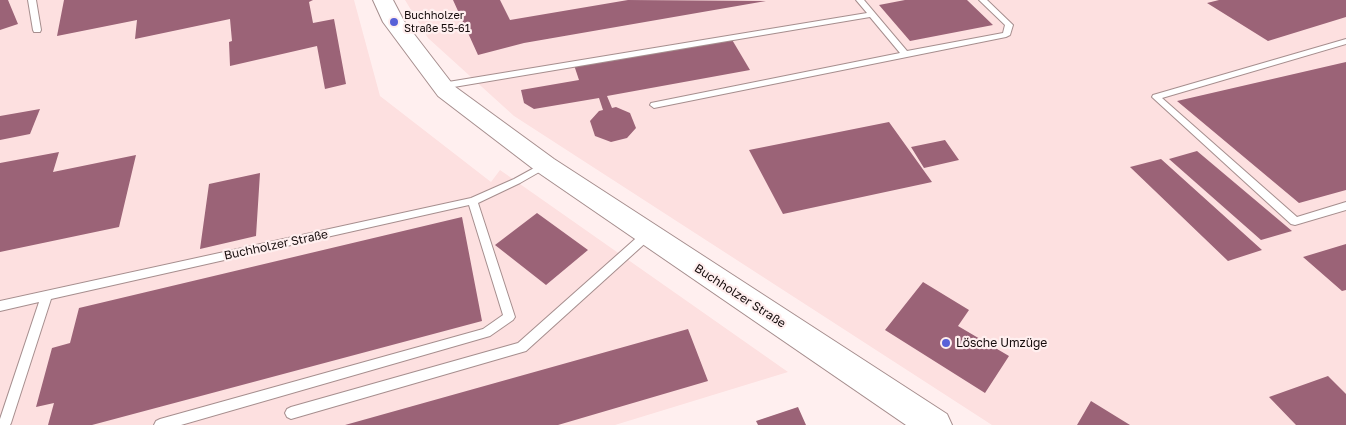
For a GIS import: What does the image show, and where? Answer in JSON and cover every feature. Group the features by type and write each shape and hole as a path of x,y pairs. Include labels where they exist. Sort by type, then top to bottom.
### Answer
{"street":[{"name":"Buchholzer Straße","path":"383,0 394,22 446,91 545,165 647,235 935,425"}],"lane":[{"path":"32,0 37,30"},
{"path":"860,0 905,54"},
{"path":"654,105 1006,35 1009,25 983,0"},
{"path":"442,86 872,14"},
{"path":"1346,41 1156,97 1295,221 1346,206"},
{"name":"Buchholzer Straße","path":"0,306 473,201 517,181 545,165"},
{"path":"160,425 486,333 509,317 473,201"},
{"path":"291,413 522,347 647,235"},
{"path":"3,425 47,295"}],"shaded area":[{"path":"0,0 354,0 380,96 491,182 500,170 788,372 615,425 0,425"},
{"path":"405,0 1346,0 1346,425 992,425 514,116 428,38"}],"building":[{"path":"0,0 8,0 18,24 0,30"},
{"path":"64,0 313,0 309,2 313,23 334,19 346,84 325,89 317,46 230,66 229,42 232,41 230,19 135,39 137,20 57,36"},
{"path":"453,0 500,0 510,20 628,0 766,1 524,43 478,55"},
{"path":"905,0 967,0 993,25 910,41 879,5"},
{"path":"1219,0 1346,0 1346,17 1268,41 1207,3"},
{"path":"731,38 750,70 607,96 612,108 616,107 630,113 636,128 627,138 611,142 595,136 590,121 599,111 603,110 599,98 534,109 524,103 521,90 579,80 574,65"},
{"path":"1346,62 1346,190 1299,203 1177,101"},
{"path":"40,109 30,134 0,140 0,116"},
{"path":"889,122 932,182 783,214 749,150"},
{"path":"945,140 959,160 924,168 911,147"},
{"path":"1197,151 1292,231 1261,240 1169,159"},
{"path":"59,152 53,172 136,155 119,227 0,252 0,163"},
{"path":"1161,159 1262,250 1228,261 1130,167"},
{"path":"260,173 256,236 200,249 209,184"},
{"path":"537,213 588,250 546,285 495,245"},
{"path":"462,217 482,321 92,425 48,425 54,403 36,407 52,348 70,343 79,308"},
{"path":"1346,244 1346,290 1342,291 1303,257"},
{"name":"Lösche Umzüge","path":"923,282 969,310 958,326 1009,356 985,393 885,330"},
{"path":"688,329 708,381 558,425 345,425"},
{"path":"1328,376 1346,394 1346,425 1296,425 1269,397"},
{"path":"1091,401 1130,425 1077,425"},
{"path":"798,407 806,425 758,425 756,421"}],"place":[{"name":"Buchholzer Straße 55-61","path":"394,22"},
{"name":"Lösche Umzüge","path":"946,343"}]}
